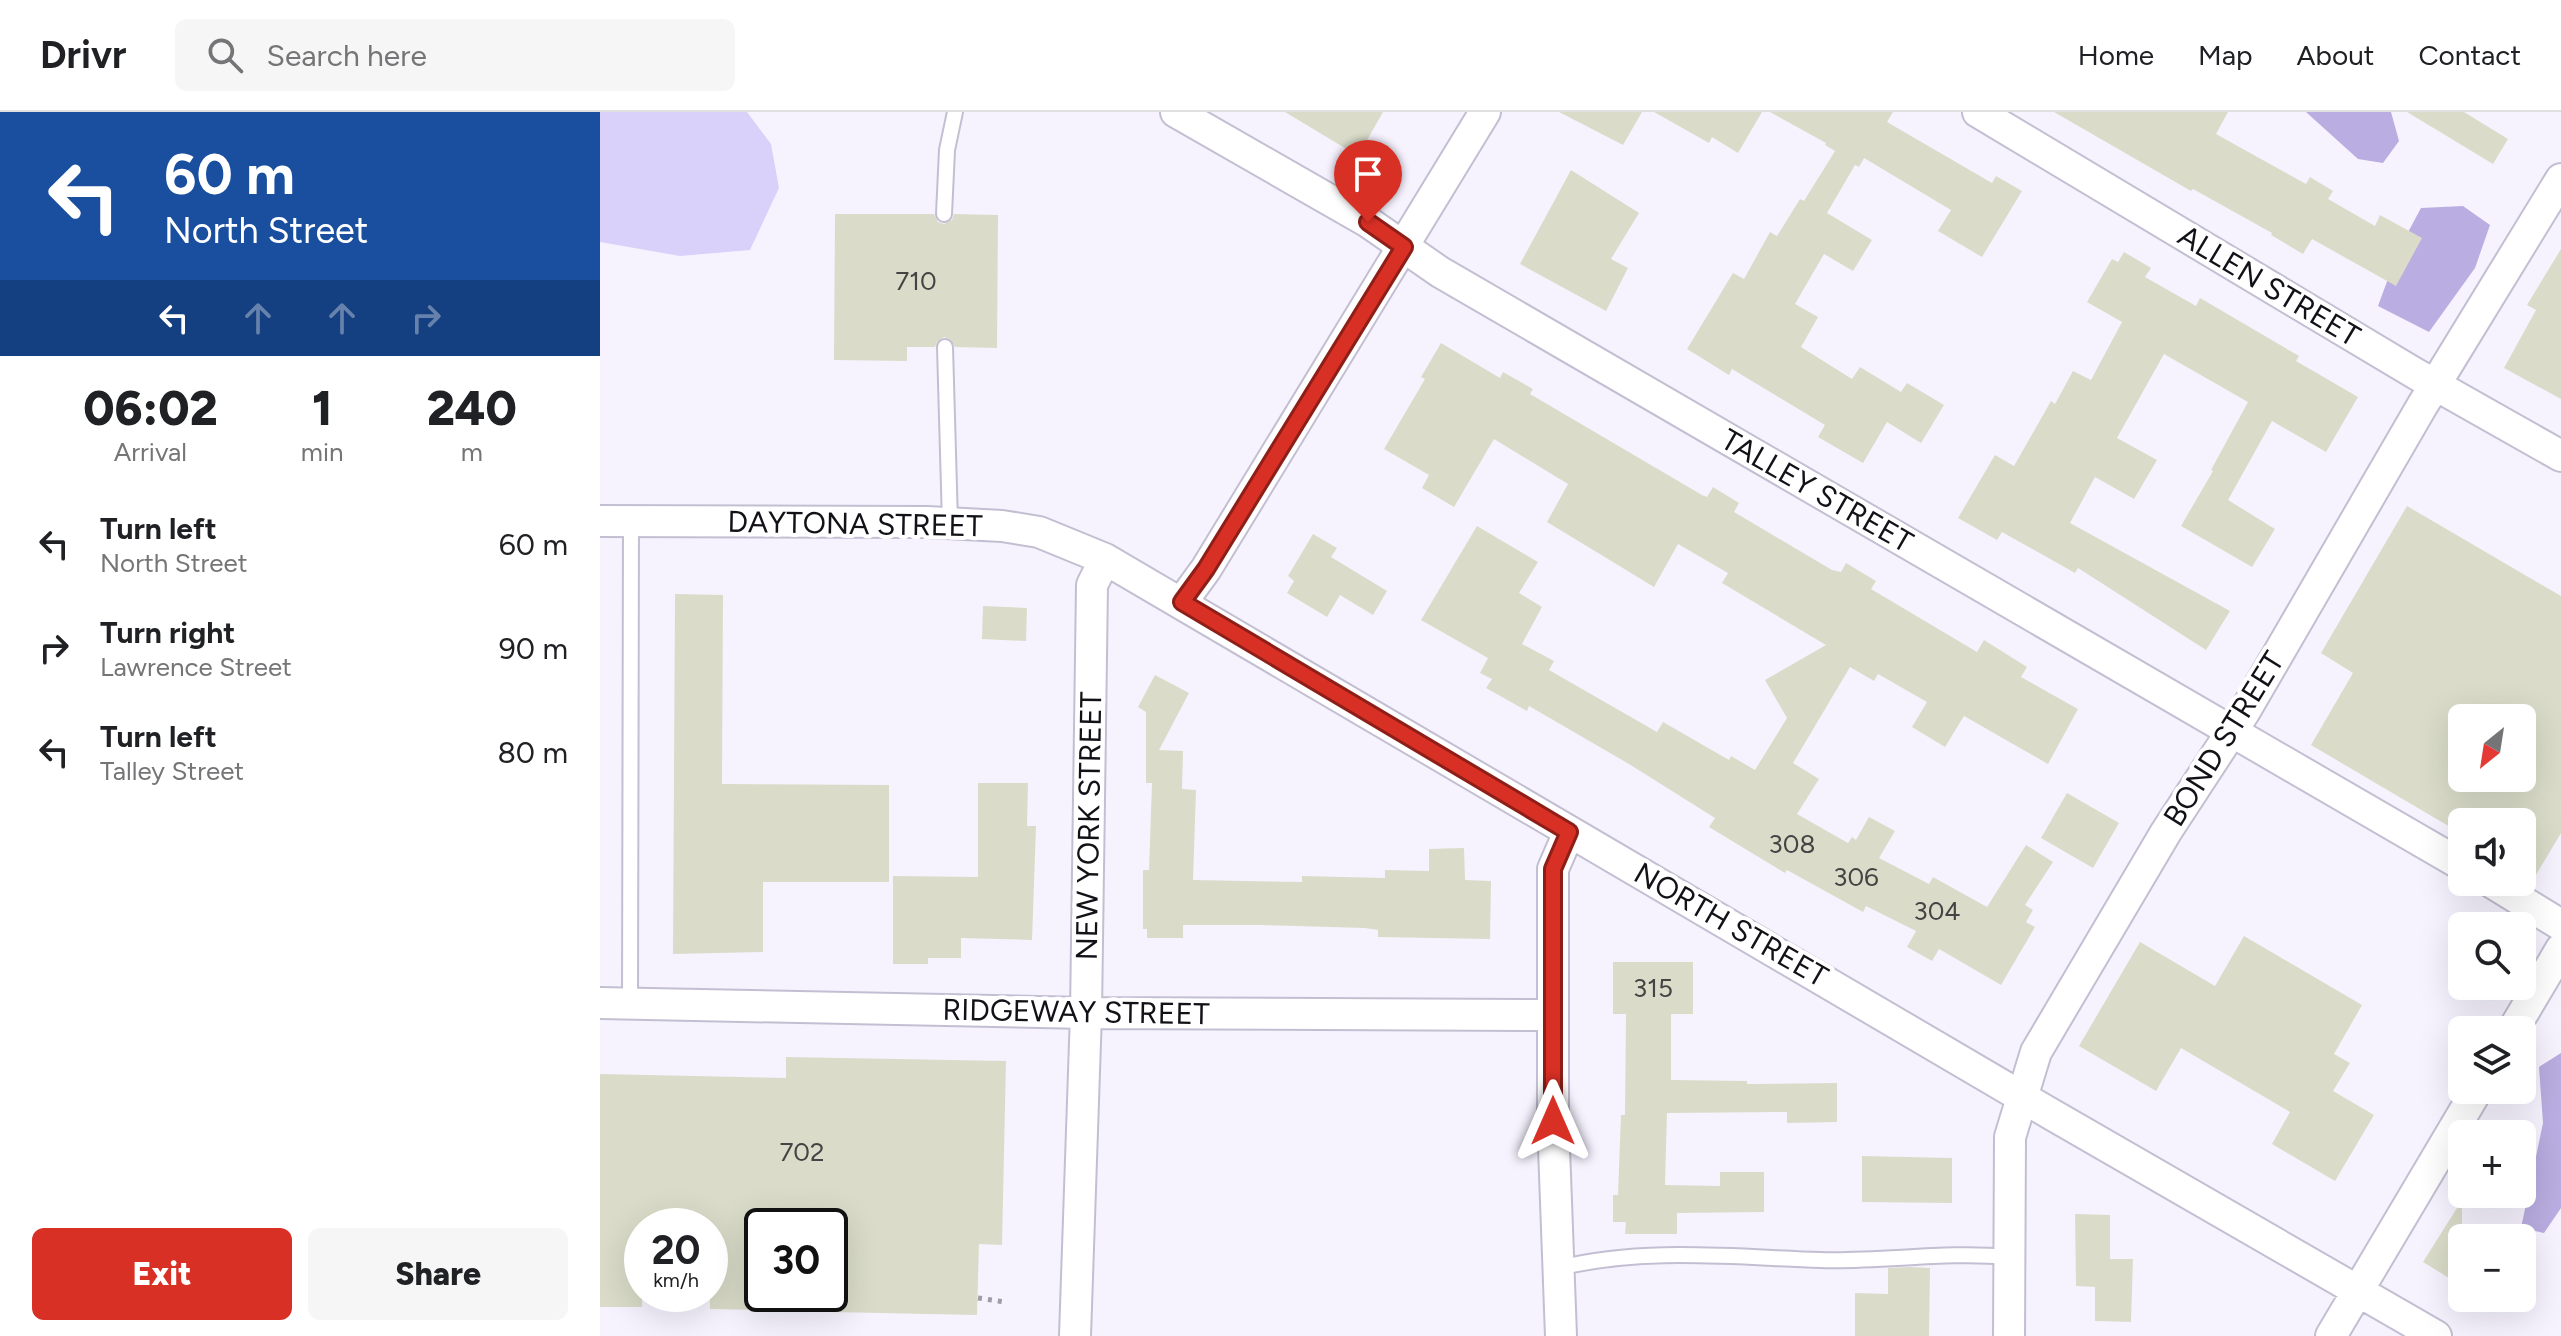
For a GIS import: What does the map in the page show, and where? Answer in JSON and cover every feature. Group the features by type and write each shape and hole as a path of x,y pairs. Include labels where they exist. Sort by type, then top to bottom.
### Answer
{"street":[{"name":"TALLEY STREET","path":"1176,112 1368,222 1452,279 2448,857"},
{"path":"1182,602 1206,569 1485,112"},
{"name":"ALLEN STREET","path":"1978,112 2561,456"},
{"name":"BOND STREET","path":"2009,1336 2010,1137 2036,1052 2150,857 2231,731 2561,179"},
{"name":"DAYTONA STREET","path":"600,521 1002,526 1039,532 1105,559"},
{"name":"NORTH STREET","path":"1105,559 2436,1336"},
{"name":"NEW YORK STREET","path":"1075,1336 1086,1013 1092,585 1105,559"},
{"path":"1561,1336 1552,1015 1553,869 1569,832"},
{"path":"2514,896 2561,925"},
{"path":"2521,1016 2561,949"},
{"name":"RIDGEWAY STREET","path":"600,1003 1086,1013 1552,1015"},
{"path":"2331,1336 2469,1104"}],"lane":[{"path":"944,214 947,150 955,112"},
{"path":"945,347 950,523"},
{"path":"630,1004 631,521"},
{"path":"1559,1268 1591,1260 1715,1254 1820,1260 1895,1260 1977,1254 2008,1257"}],"path":[{"path":"978,1298 1005,1302"}],"shaded area":[{"path":"600,112 747,112 771,144 779,188 750,250 680,256 600,242"},
{"path":"2306,112 2391,112 2399,141 2383,163 2358,159"},
{"path":"2463,206 2490,225 2475,268 2429,332 2378,306 2399,249 2421,208"},
{"path":"2561,1053 2561,1208 2544,1233 2536,1231 2536,1224 2522,1224 2525,1208 2536,1208 2536,1156 2543,1123 2539,1067"}],"building":[{"path":"1285,112 1383,112 1358,156"},
{"path":"1559,112 1642,112 1623,145"},
{"path":"1654,112 1762,112 1738,153 1712,137 1709,143"},
{"path":"1770,112 1893,112 1887,122 1992,183 1996,176 2022,191 1982,257 1938,231 1951,210 1864,158 1859,167 1855,165 1827,213 1872,240 1853,271 1824,254 1795,304 1818,317 1801,347 1852,379 1860,367 1901,392 1907,383 1944,405 1921,443 1887,422 1863,463 1818,437 1825,425 1732,369 1729,375 1687,349 1733,273 1744,279 1770,232 1777,236 1800,199 1804,201 1835,151"},
{"path":"2054,112 2228,112 2216,134 2306,184 2310,177 2333,191 2328,199 2375,226 2380,215 2422,238 2396,286 2312,239 2303,254 2272,233 2193,189 2191,191"},
{"path":"2407,112 2464,112 2508,139 2493,164"},
{"path":"1571,170 1639,213 1611,259 1628,268 1606,311 1520,264"},
{"path":"835,214 934,214 938,222 944,224 952,220 954,214 998,215 997,348 955,347 950,339 944,337 935,347 907,347 907,361 834,360"},
{"path":"2561,249 2561,399 2504,368 2536,310 2527,305"},
{"path":"2124,252 2151,268 2145,277 2196,306 2200,298 2299,356 2296,361 2358,397 2326,452 2272,421 2228,500 2275,529 2252,567 2181,526 2248,402 2164,354 2117,438 2157,460 2134,499 2095,477 2070,523 2230,611 2206,650 2078,568 2075,573 2002,532 1997,540 1958,518 1995,455 2014,466 2051,401 2055,404 2073,371 2091,380 2122,322 2087,302 2112,259 2118,262"},
{"path":"1441,343 1500,378 1503,372 1533,389 1530,394 1702,495 1707,497 1713,487 1739,503 1734,512 1832,570 1841,572 1846,563 1876,581 1871,589 1977,652 1984,640 2027,667 2021,677 2078,709 2048,764 1964,716 1945,747 1912,727 1927,702 1878,674 1874,681 1850,667 1793,763 1819,779 1797,814 1848,843 1852,837 1856,840 1869,817 1895,831 1879,858 1929,884 1933,877 1987,907 2026,845 2053,862 2025,905 2033,910 2026,922 2035,927 2001,985 1939,949 1932,961 1907,947 1916,931 1866,906 1863,912 1787,870 1785,873 1709,827 1715,818 1629,764 1529,706 1527,711 1486,688 1492,679 1480,673 1488,658 1421,620 1477,526 1538,562 1519,593 1542,607 1522,644 1554,661 1549,670 1657,732 1663,722 1729,760 1731,756 1755,770 1787,718 1765,680 1826,645 1722,583 1728,573 1678,544 1654,587 1547,522 1568,484 1494,439 1454,507 1422,488 1429,475 1384,449 1425,379 1421,377"},
{"path":"2407,506 2561,596 2561,833 2536,875 2536,808 2448,808 2448,826 2311,745 2353,673 2321,653"},
{"path":"1313,534 1337,548 1331,557 1387,591 1373,615 1340,595 1327,617 1287,593 1294,581 1288,576"},
{"path":"675,594 723,595 722,784 889,785 889,882 763,882 763,952 673,954"},
{"path":"983,606 1027,608 1026,641 982,639"},
{"path":"1155,675 1189,693 1159,750 1183,751 1182,789 1196,790 1193,880 1302,882 1302,876 1385,878 1385,870 1429,871 1429,849 1464,848 1465,880 1491,881 1490,939 1378,937 1378,930 1365,928 1260,925 1183,925 1183,938 1147,938 1147,929 1143,929 1143,870 1149,870 1152,783 1146,783 1146,712 1138,707"},
{"path":"978,783 1028,783 1027,826 1036,826 1032,940 961,938 961,958 928,958 928,964 893,964 893,876 978,877"},
{"path":"2067,793 2119,823 2093,868 2041,838"},
{"path":"2244,936 2362,1005 2334,1054 2350,1063 2333,1091 2374,1115 2335,1181 2272,1144 2290,1112 2181,1048 2156,1091 2079,1046 2140,942 2215,986"},
{"path":"1613,962 1693,962 1693,1014 1671,1014 1671,1080 1747,1081 1747,1084 1837,1083 1837,1122 1787,1123 1787,1112 1667,1113 1665,1185 1720,1186 1720,1172 1764,1172 1764,1212 1677,1213 1677,1234 1625,1234 1626,1222 1613,1222 1613,1195 1618,1195 1621,1115 1625,1115 1626,1014 1613,1014"},
{"path":"786,1057 1006,1061 1002,1245 979,1244 977,1315 830,1312 848,1312 848,1208 744,1208 744,1310 728,1309 728,1208 624,1208 624,1307 600,1307 600,1074 786,1078"},
{"path":"1862,1156 1952,1158 1952,1203 1862,1202"},
{"path":"2457,1208 2462,1208 2462,1224 2448,1224 2448,1277 2423,1262"},
{"path":"2075,1214 2110,1215 2110,1259 2133,1259 2131,1322 2095,1321 2095,1287 2076,1286"},
{"path":"1888,1268 1930,1268 1929,1336 1855,1336 1855,1293 1888,1294"}],"route":[{"path":"1368,222 1404,247 1206,569 1182,602 1569,832 1553,869 1553,1121"}]}
